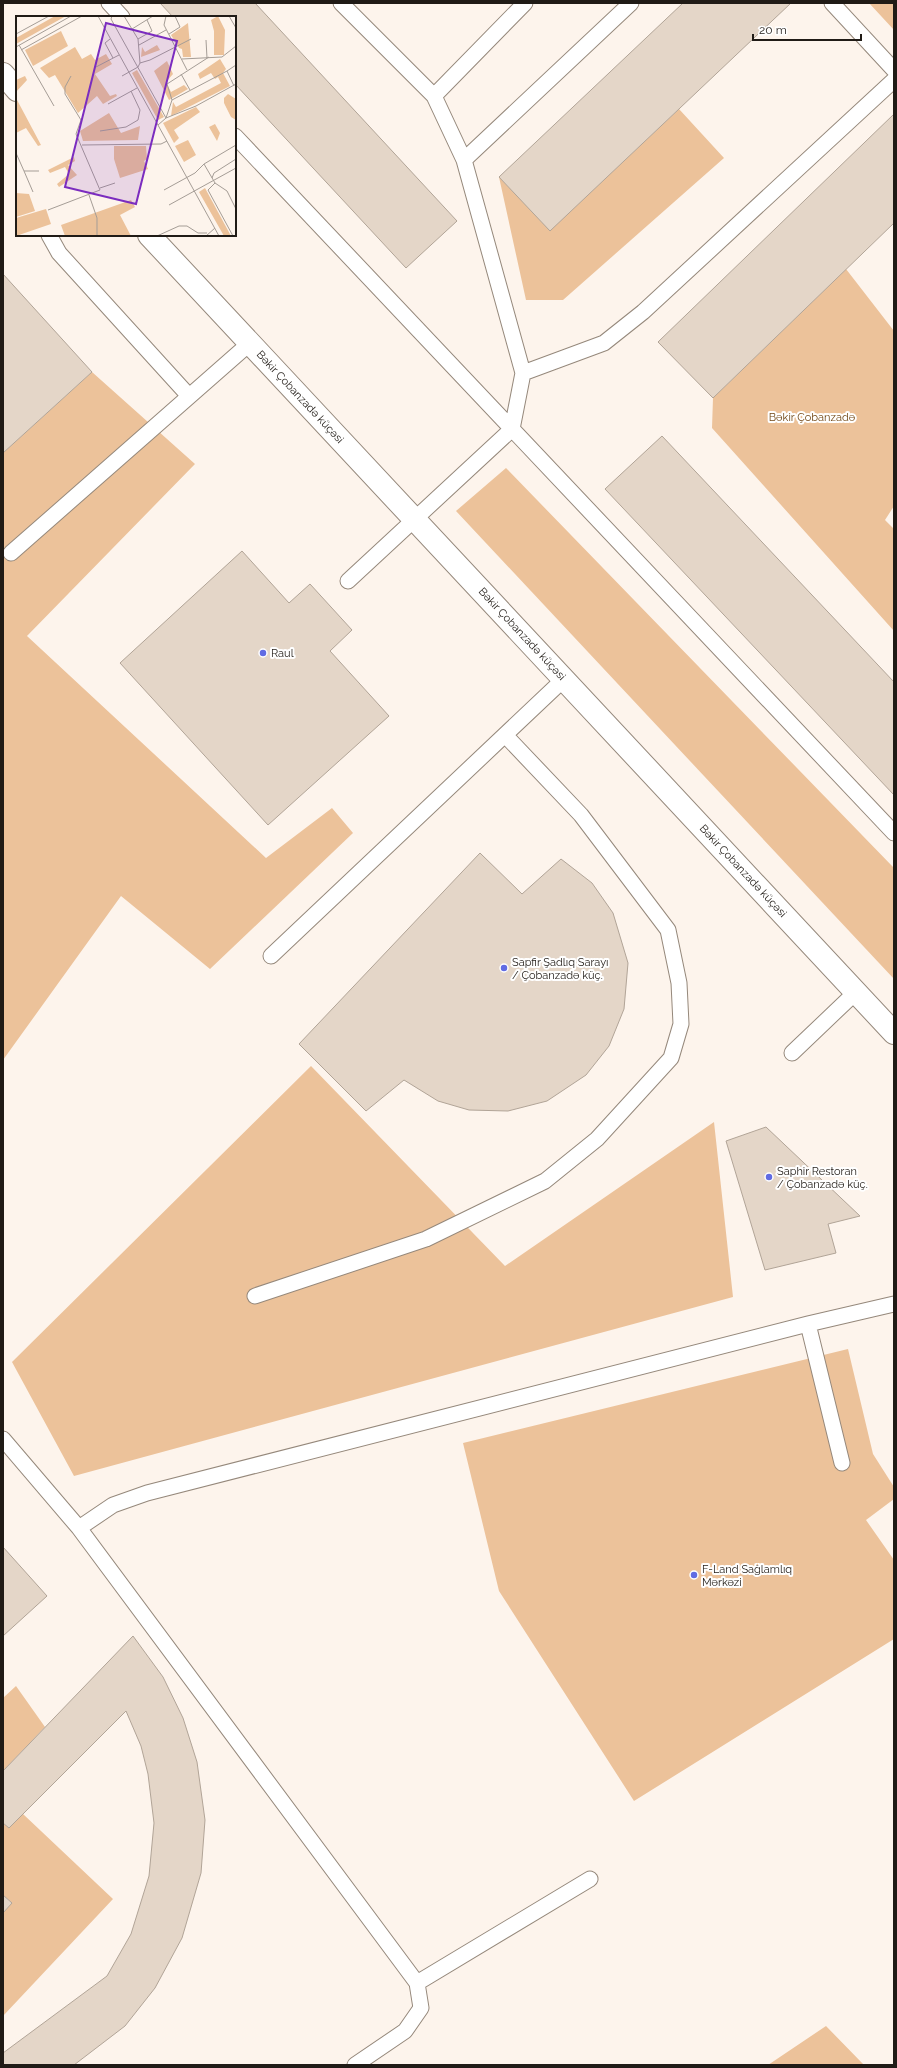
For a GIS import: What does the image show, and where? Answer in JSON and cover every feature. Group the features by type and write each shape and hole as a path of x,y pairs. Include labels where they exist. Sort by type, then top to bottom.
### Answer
{"street":[{"path":"3,74 16,89"},
{"name":"Bəkir Çobanzadə küçəsi","path":"150,236 894,1033"}],"lane":[{"path":"109,3 121,16"},
{"path":"341,3 434,96 464,160 523,373 512,429 348,581"},
{"path":"434,96 525,3"},
{"path":"464,160 631,3"},
{"path":"832,3 894,70"},
{"path":"523,373 604,343 643,312 894,80"},
{"path":"236,137 894,833"},
{"path":"50,236 59,253 189,396"},
{"path":"12,553 250,343"},
{"path":"271,956 564,679"},
{"path":"255,1296 426,1239 546,1181 597,1139 671,1058 681,1024 679,983 668,930 581,815 505,735"},
{"path":"792,1053 856,992"},
{"path":"79,1528 113,1504 147,1493 808,1324 894,1304"},
{"path":"808,1324 842,1463"},
{"path":"3,1439 79,1528 417,1983 421,2008 405,2031 355,2065"},
{"path":"417,1983 590,1879"}],"green space":[{"path":"869,3 894,3 894,30"},
{"path":"679,109 724,158 563,300 526,300 499,177 550,230"},
{"name":"Bəkir Çobanzadə","path":"846,269 894,331 894,506 885,520 894,529 894,631 712,428 713,398"},
{"path":"92,372 195,464 27,636 266,858 332,808 353,833 210,969 121,896 3,1060 3,453"},
{"path":"506,468 894,868 894,979 456,511"},
{"path":"311,1066 505,1266 714,1122 733,1297 74,1476 12,1362"},
{"name":"F-Land Sağlamlıq Mərkəzi","path":"848,1349 873,1454 894,1487 894,1499 866,1520 894,1560 894,1639 634,1801 499,1591 463,1443"},
{"path":"16,1686 45,1727 3,1771 3,1698"},
{"path":"23,1814 113,1899 3,2016 3,1913 12,1903 3,1895 3,1823 9,1828"},
{"path":"826,2026 864,2065 768,2065"}],"building":[{"path":"160,3 255,3 457,221 406,268 236,85 236,16 172,16"},
{"path":"683,3 791,3 550,231 499,177"},
{"path":"894,114 894,223 713,398 658,342"},
{"path":"3,274 92,372 3,453"},
{"path":"662,436 894,682 894,795 605,489"},
{"path":"242,551 289,603 310,584 352,630 330,651 389,716 268,825 120,663"},
{"path":"480,853 522,894 561,859 592,883 613,913 628,963 624,1009 609,1046 586,1075 547,1101 508,1111 469,1110 438,1101 404,1080 366,1111 299,1044"},
{"path":"766,1127 860,1216 828,1224 836,1253 765,1270 726,1141"},
{"path":"3,1547 47,1596 3,1636"},
{"path":"133,1636 163,1677 183,1718 197,1762 205,1820 201,1873 182,1938 155,1988 125,2026 74,2065 3,2065 3,2053 107,1976 131,1934 149,1876 154,1823 148,1774 141,1746 126,1711 9,1828 3,1823 3,1771"},
{"path":"3,1895 12,1903 3,1913"}],"place":[{"name":"Raul","path":"263,653"},
{"name":"Sapfir Şadlıq Sarayı / Çobanzadə küç.","path":"504,968"},
{"name":"Saphir Restoran / Çobanzadə küç.","path":"769,1177"},
{"name":"F-Land Sağlamlıq Mərkəzi","path":"694,1575"}]}
